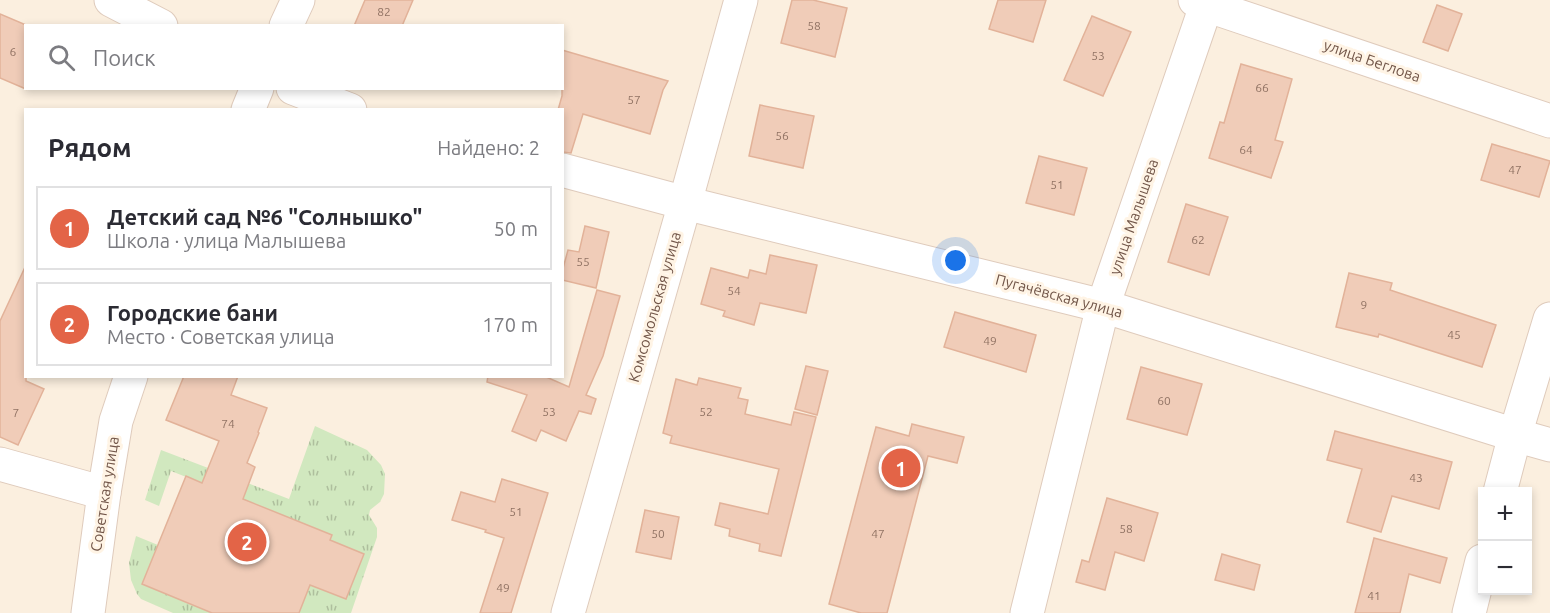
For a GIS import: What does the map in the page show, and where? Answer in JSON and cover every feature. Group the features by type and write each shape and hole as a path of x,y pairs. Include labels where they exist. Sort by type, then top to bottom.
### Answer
{"street":[{"path":"111,0 157,24"},
{"path":"287,24 298,0"},
{"name":"Комсомольская улица","path":"568,613 741,0"},
{"name":"улица Беглова","path":"1203,2 1550,121"},
{"name":"улица Малышева","path":"1027,613 1103,306 1203,2"},
{"path":"249,108 256,90"},
{"path":"298,90 345,108"},
{"name":"Пугачёвская улица","path":"564,171 685,203 1103,306 1550,445"},
{"path":"1501,487 1550,319"},
{"name":"Советская улица","path":"88,613 116,421 130,378"},
{"path":"0,464 104,493"},
{"path":"1469,613 1478,577"}],"green space":[{"path":"315,426 367,450 381,465 385,474 384,494 380,502 370,510 369,515 377,528 377,537 351,613 299,613 310,585 346,599 364,554 330,540 332,535 171,471 159,506 145,500 161,450 289,499"},
{"path":"136,536 158,545 142,584 212,613 173,613 141,599 131,580 129,563"}],"building":[{"path":"365,0 413,0 403,24 355,24"},
{"path":"792,0 813,0 847,8 835,57 781,43"},
{"path":"998,0 1046,0 1033,42 989,29"},
{"path":"1437,5 1462,14 1448,51 1423,42"},
{"path":"0,14 24,24 24,88 0,78"},
{"path":"1092,16 1131,32 1103,96 1064,80"},
{"path":"564,51 668,81 663,90 650,134 583,114 571,153 564,152 564,108 559,108 562,96"},
{"path":"1241,64 1292,79 1275,140 1283,142 1271,178 1209,158 1220,122 1224,123"},
{"path":"760,105 814,116 803,168 749,156"},
{"path":"1492,144 1550,161 1539,197 1481,180"},
{"path":"1039,156 1087,168 1074,215 1026,203"},
{"path":"1186,204 1228,217 1209,275 1168,262"},
{"path":"585,226 609,232 596,288 564,280 564,265 568,250 579,252"},
{"path":"770,255 817,265 806,313 760,303 754,325 723,316 725,311 701,304 711,268 748,278 750,270 766,274"},
{"path":"24,269 24,378 44,389 18,445 0,437 0,321"},
{"path":"1349,273 1392,283 1390,290 1496,325 1482,367 1379,334 1378,337 1336,327"},
{"path":"597,290 620,296 603,356 586,395 596,399 591,414 579,411 566,441 541,430 536,441 512,431 527,395 487,382 488,378 549,378 569,387"},
{"path":"955,312 1036,335 1026,372 944,347"},
{"path":"806,366 828,371 817,415 795,409"},
{"path":"1141,367 1202,384 1187,435 1127,419"},
{"path":"183,378 237,378 231,395 267,408 247,463 255,467 243,499 332,535 330,540 364,554 346,599 310,585 299,613 212,613 142,584 186,476 202,483 219,441 166,420"},
{"path":"699,378 741,388 738,398 748,400 745,414 791,425 794,412 816,417 781,556 759,551 760,544 729,536 730,529 715,525 720,503 768,514 779,469 670,443 672,436 663,433 676,379 697,385"},
{"path":"912,424 964,437 957,463 928,456 887,613 861,613 829,604 876,427 909,436"},
{"path":"1335,431 1452,462 1439,509 1392,496 1381,532 1347,522 1362,469 1327,460"},
{"path":"502,479 548,493 511,613 480,613 504,538 452,520 461,492 495,502"},
{"path":"1107,498 1158,513 1144,561 1115,552 1105,590 1076,582 1082,560 1089,562"},
{"path":"645,510 679,517 671,559 636,552"},
{"path":"1374,538 1447,558 1440,583 1409,574 1400,613 1355,613"},
{"path":"1222,554 1260,565 1254,590 1215,580"}],"place":[{"name":"Детский сад №6 \"Солнышко\"","path":"901,468"},
{"name":"Городские бани","path":"247,542"}]}
